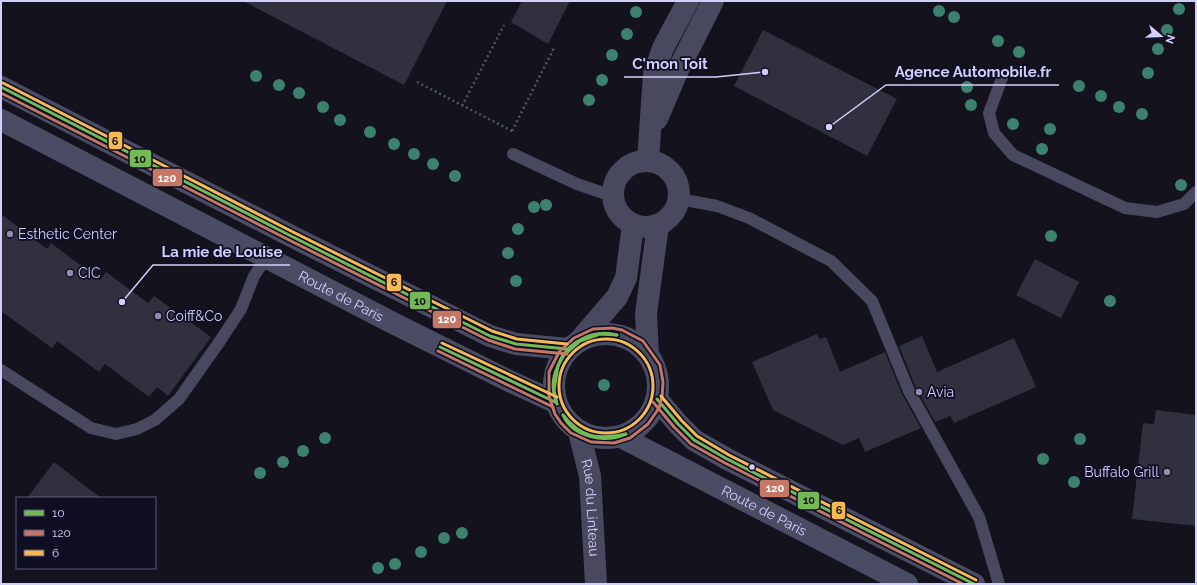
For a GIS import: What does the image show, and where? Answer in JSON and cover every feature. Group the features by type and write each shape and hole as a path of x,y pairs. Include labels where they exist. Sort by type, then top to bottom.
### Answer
{"main road":[{"path":"1,88 490,336 516,344 574,345"},
{"name":"Route de Paris","path":"1,120 391,322 505,379 555,402"},
{"path":"609,333 624,336 637,343 648,354 655,368 658,383 657,399 650,415 637,428 621,437 592,437 579,432 569,424 561,414 555,402 553,388 554,374 559,361 574,345 594,334 609,333"},
{"name":"Route de Paris","path":"657,399 694,440 727,459 974,584"},
{"name":"Route de Paris","path":"621,437 907,584"}],"street":[{"path":"648,161 654,74 663,48 688,1"},
{"path":"650,135 677,72 713,1"},
{"path":"648,161 658,163 668,169 675,177 679,199 675,210 668,219 658,225 650,227 633,226 625,221 614,205 612,196 614,185 618,174 626,167 637,162 648,161"},
{"path":"648,354 646,314 658,225"},
{"path":"574,345 617,297 626,278 633,226"},
{"name":"Rue du Linteau","path":"579,432 590,476 596,584"}],"lane":[{"path":"1002,78 989,113 994,133 1013,155 1125,208 1157,212 1184,204 1196,192"},
{"path":"513,154 577,184 612,196"},
{"path":"679,199 717,206 749,218 830,260 872,302 909,391 979,517 999,584"},
{"path":"1,370 91,428 116,434 137,429 155,420 180,399 241,309 254,276 260,267 271,259"}],"path":[{"path":"462,106 504,25"},
{"path":"512,131 554,48"},
{"path":"417,82 517,134"}],"building":[{"path":"243,1 447,1 404,85"},
{"path":"522,1 570,1 548,44 511,22"},
{"path":"763,30 897,99 867,156 734,86"},
{"path":"1,214 47,249 51,243 100,280 106,272 148,303 154,296 211,337 168,396 157,387 149,397 105,364 99,372 57,341 52,348 1,311"},
{"path":"1035,259 1079,282 1061,318 1016,295"},
{"path":"817,334 819,339 826,337 840,372 885,352 902,394 921,428 865,452 859,438 843,445 773,410 752,362"},
{"path":"922,336 937,372 1014,338 1036,387 954,423 950,416 935,422 916,388 899,346"},
{"name":"Buffalo Grill","path":"1156,410 1196,415 1196,526 1132,519 1143,423 1154,424"},
{"path":"54,462 100,497 28,497"}],"transit line":[{"name":"6","path":"3,83 293,232 492,331 517,339 567,344"},
{"name":"10","path":"1,87 490,336 516,344 567,349"},
{"name":"120","path":"1,93 488,340 515,349 567,354"},
{"name":"120","path":"663,382 660,365 643,341 622,330 612,328 593,329 574,338 559,352 549,372 549,396 555,414 561,423 571,433 591,442 614,443 630,438 648,424 659,408 662,397 663,383"},
{"name":"10","path":"558,366 567,350 581,339 599,334 608,333 617,335"},
{"name":"10","path":"558,366 564,355 580,341 600,334 617,335"},
{"name":"6","path":"606,339 624,343 639,353 649,368 653,386 649,404 639,419 624,429 606,433 588,429 573,419 563,404 559,386 563,368 573,353 588,343 606,339"},
{"name":"6","path":"442,343 557,397"},
{"name":"10","path":"440,347 555,402"},
{"name":"120","path":"438,351 553,407"},
{"name":"10","path":"557,404 553,385 558,366"},
{"name":"10","path":"557,404 554,390 558,366"},
{"name":"6","path":"661,396 697,436 729,455 976,580"},
{"name":"10","path":"657,399 694,440 727,459 974,584"},
{"name":"120","path":"653,402 674,427 691,444 725,463 963,584"},
{"name":"10","path":"563,415 576,429 583,433 599,437 626,434"},
{"name":"10","path":"563,415 574,429 590,436 609,438 626,434"}],"place":[{"name":"C'mon Toit","path":"765,72"},
{"name":"Agence Automobile.fr","path":"829,127"},
{"name":"Esthetic Center","path":"10,234"},
{"name":"CIC","path":"70,273"},
{"name":"La mie de Louise","path":"122,302"},
{"name":"Coiff&Co","path":"158,316"},
{"name":"Avia","path":"919,392"},
{"name":"Buffalo Grill","path":"1167,472"}]}
